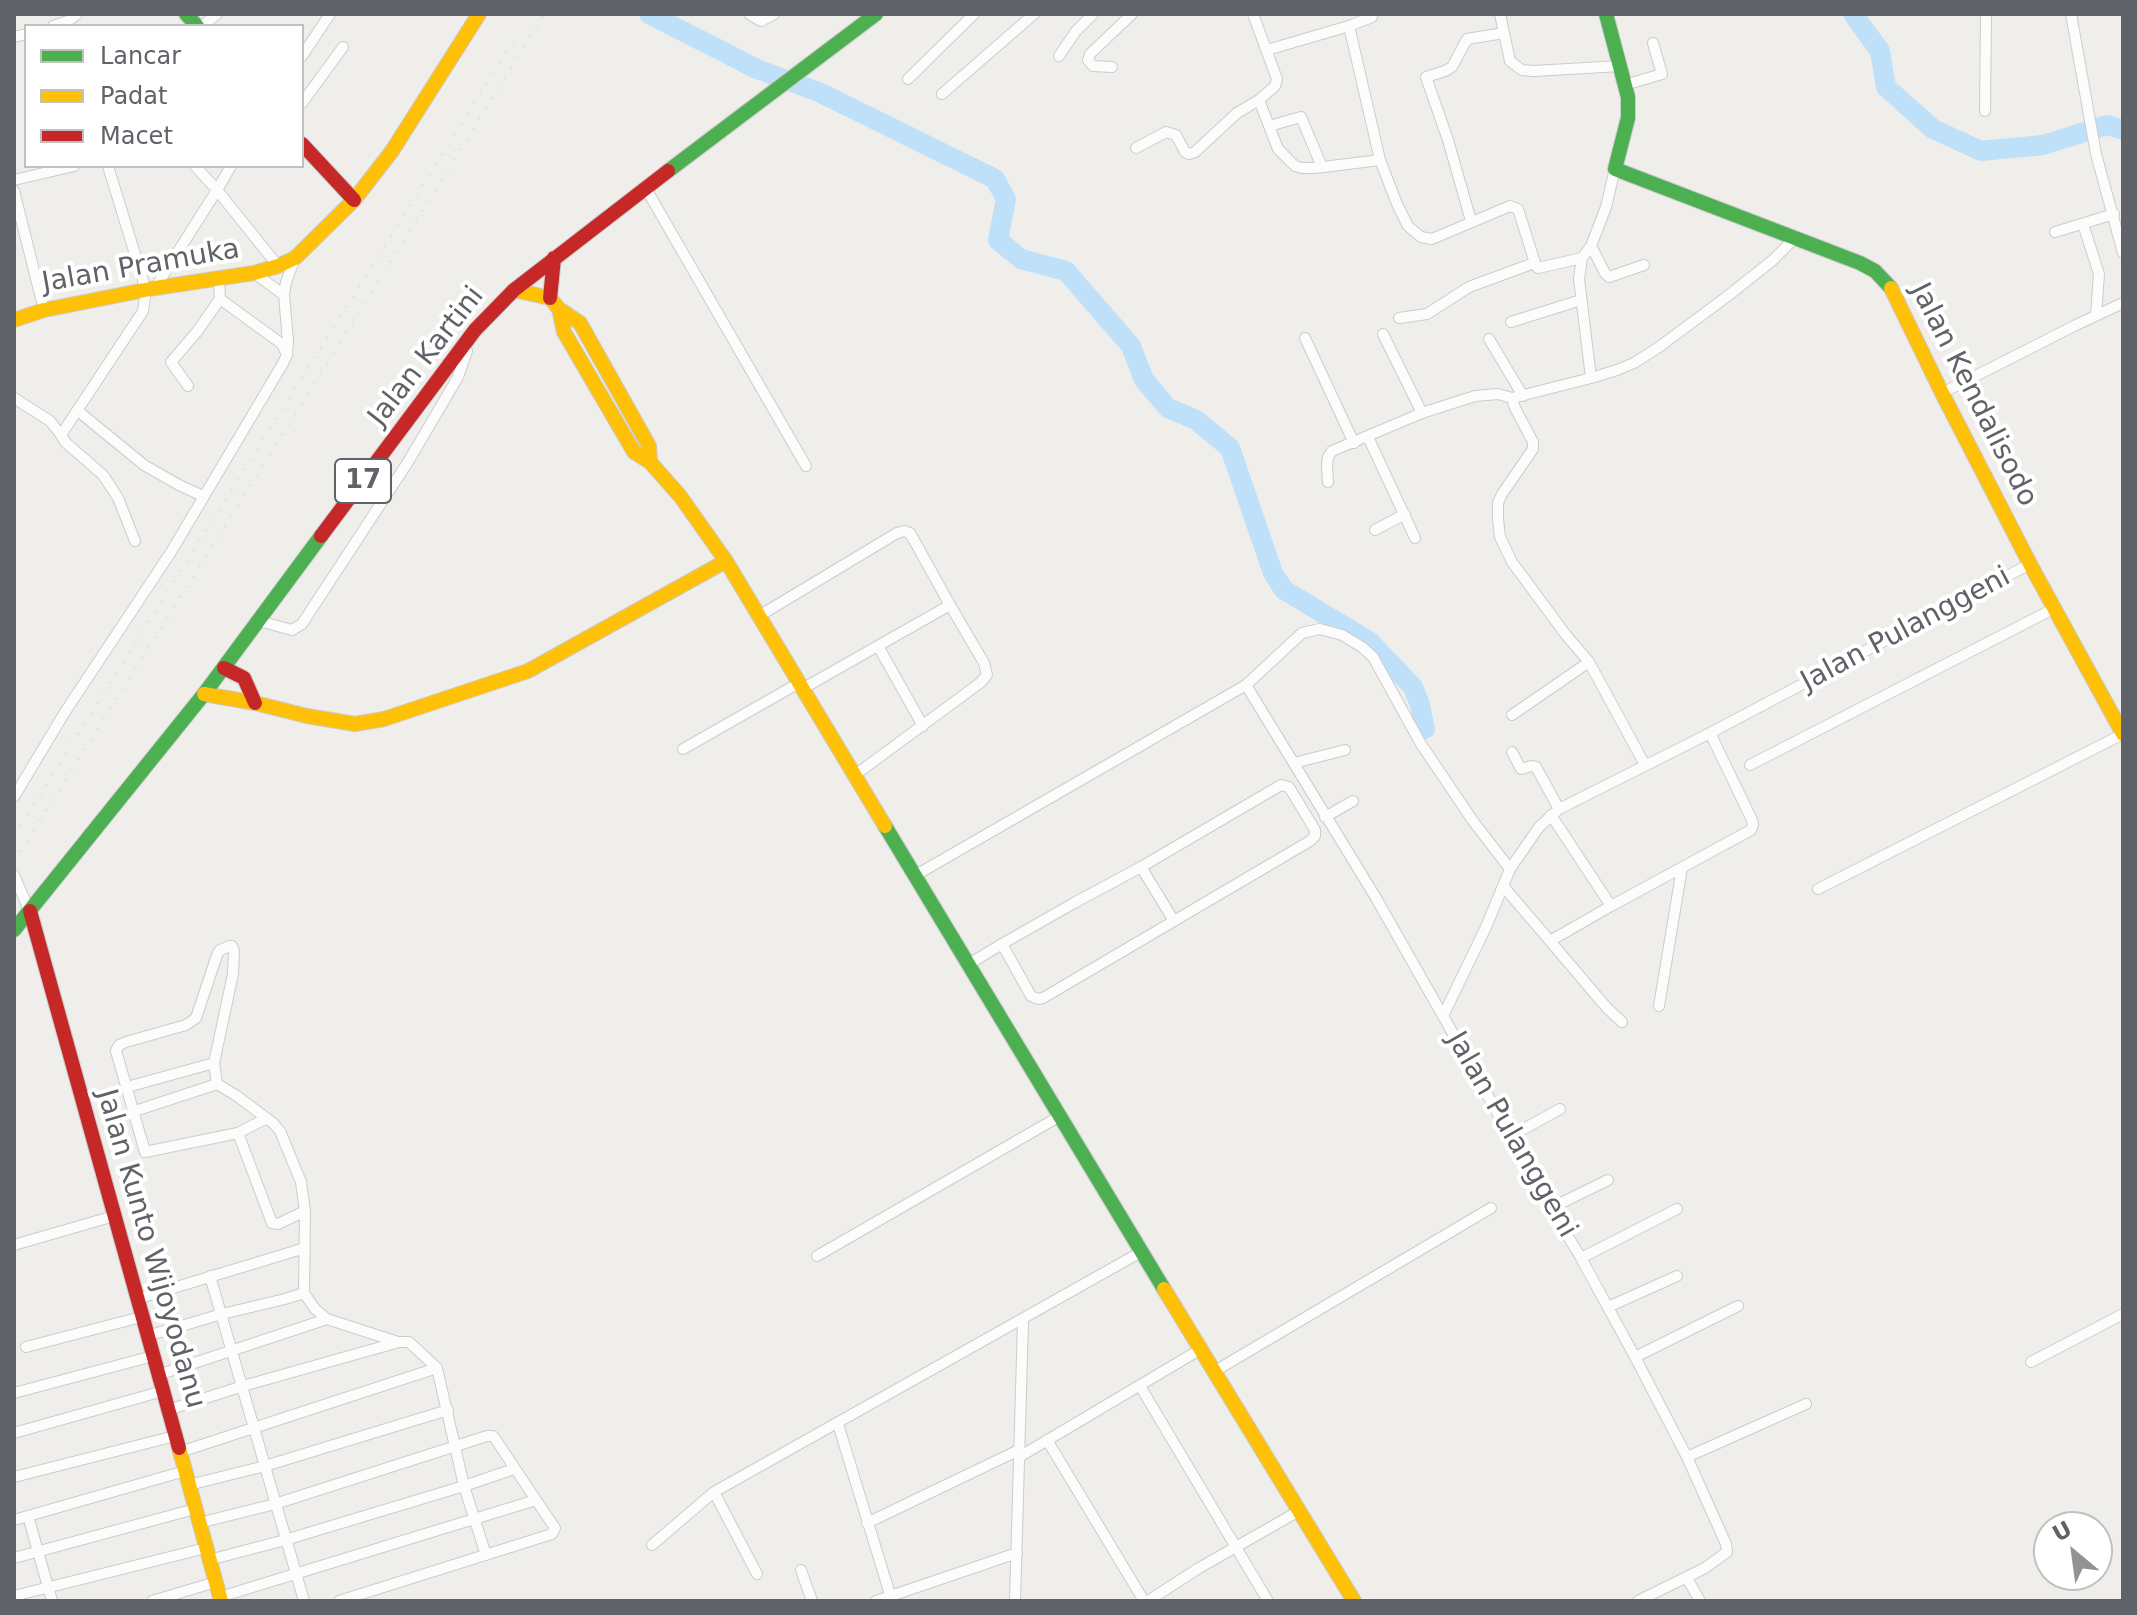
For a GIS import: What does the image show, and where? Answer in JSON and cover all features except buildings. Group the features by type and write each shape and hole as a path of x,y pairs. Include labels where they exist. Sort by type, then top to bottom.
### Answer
{"main road":[{"name":"Jalan Pramuka","path":"14,320 44,310 151,289 254,273 295,258 354,200 392,151 479,14"},
{"name":"Jalan Kartini","path":"14,930 224,668 475,330 514,290 554,258 876,14"},
{"path":"1606,14 1628,97 1628,118 1615,169"},
{"path":"304,146 354,200"},
{"name":"Jalan Kendalisodo","path":"1615,169 1860,263 1886,282 1894,292 2030,564 2123,734"},
{"path":"554,258 554,304 564,332 634,452 650,462 680,496 726,561 1354,1601"},
{"path":"514,290 554,304 580,323 649,446 650,462"},
{"path":"564,332 580,323"},
{"path":"204,694 355,724 384,719 528,671 726,561"},
{"path":"224,668 244,678 255,703"},
{"name":"Jalan Kunto Wijoyodanu","path":"30,911 219,1594"}],"street":[{"path":"304,53 330,14"},
{"path":"749,14 761,21 774,14"},
{"path":"908,79 974,14"},
{"path":"942,94 1034,14"},
{"path":"1059,56 1076,31 1093,14"},
{"path":"1112,67 1093,66 1088,60 1090,54 1132,14"},
{"path":"1136,148 1166,132 1176,135 1185,152 1195,152 1237,113 1275,86 1277,79 1253,14"},
{"path":"1500,14 1510,61 1522,70 1620,66"},
{"path":"1985,111 1986,14"},
{"path":"2071,14 2082,68 2087,115 2123,253"},
{"path":"1267,50 1372,17"},
{"path":"1349,26 1380,160 1408,226 1421,237 1432,239 1471,221 1515,207 1538,268 1582,258"},
{"path":"1471,221 1426,77 1449,69 1468,38 1504,33"},
{"path":"1625,85 1662,74 1653,43"},
{"path":"304,100 343,47"},
{"path":"1259,100 1278,149 1302,168 1380,160"},
{"path":"1269,126 1301,117 1322,167"},
{"path":"14,180 65,168"},
{"path":"109,168 151,289"},
{"path":"197,168 278,266"},
{"path":"61,435 143,311 151,289 230,168"},
{"path":"1591,378 1579,279 1582,258 1591,246 1606,207 1615,169"},
{"path":"645,187 806,466"},
{"path":"14,191 44,310"},
{"path":"2055,232 2114,214"},
{"path":"2083,224 2099,274 2096,315"},
{"path":"1328,482 1328,457 1332,451 1422,413 1475,396 1498,394 1517,397 1626,367 1659,347 1729,295 1795,238"},
{"path":"1591,246 1609,277 1644,265"},
{"path":"14,797 65,712 171,552 287,355 289,331 284,295 295,258"},
{"path":"1399,318 1427,314 1469,287 1534,263"},
{"path":"254,273 284,295"},
{"path":"188,386 171,362 220,299 219,279"},
{"path":"220,299 282,344 287,355"},
{"path":"1511,322 1581,300"},
{"path":"1942,393 2123,303"},
{"path":"259,621 292,630 302,624 415,450 458,377 475,330"},
{"path":"1383,334 1422,413"},
{"path":"1305,338 1354,443"},
{"path":"1489,339 1517,397 1515,408 1533,442 1533,449 1498,503 1500,537 1512,562 1589,662 1645,765"},
{"path":"14,398 50,421 65,442 103,475 118,498 135,541"},
{"path":"78,411 144,465 203,496"},
{"path":"1368,437 1415,538"},
{"path":"1375,530 1405,514"},
{"path":"759,616 897,533 910,533 984,663 987,675 855,775"},
{"name":"Jalan Pulanggeni","path":"1638,1601 1724,1556 1727,1548 1687,1457 1635,1357 1443,1016 1505,880 1528,841 1555,812 2030,564"},
{"path":"683,749 950,605"},
{"path":"1750,765 2055,608"},
{"path":"916,875 1246,685 1302,633 1320,629 1342,635 1373,657 1421,744 1473,821 1505,880 1555,938 1607,1008 1622,1022"},
{"path":"878,646 923,726"},
{"path":"1512,715 1589,662"},
{"path":"1246,685 1376,898 1443,1016"},
{"path":"1555,938 1751,830 1753,825 1710,733"},
{"path":"1818,889 2123,734"},
{"path":"1294,763 1345,750"},
{"path":"1512,752 1521,769 1536,767 1555,812 1611,906"},
{"path":"969,964 1002,944 1141,867 1281,785 1287,785 1291,790 1315,830 1314,838 1043,998 1031,996 1002,944"},
{"path":"1325,817 1353,801"},
{"path":"1141,867 1174,921"},
{"path":"1659,1006 1682,868"},
{"path":"14,875 30,911"},
{"path":"217,1084 214,1063 233,974 234,948 230,946 220,950 217,955 198,1015 192,1022 119,1045 116,1051 145,1152 238,1133 267,1118"},
{"path":"127,1087 214,1063"},
{"path":"132,1112 217,1084 267,1118 280,1131 303,1189 304,1293 327,1319 411,1343 437,1368 464,1486 486,1555"},
{"path":"1511,1136 1560,1109"},
{"path":"817,1256 1060,1116"},
{"path":"238,1133 272,1223 278,1224 305,1211"},
{"path":"1551,1208 1608,1180"},
{"path":"1215,1371 1491,1208"},
{"path":"1581,1258 1677,1209"},
{"path":"14,1245 114,1216"},
{"path":"137,1299 305,1248"},
{"path":"652,1545 714,1492 1141,1252"},
{"path":"210,1276 304,1601"},
{"path":"1608,1307 1677,1276"},
{"path":"147,1336 304,1293"},
{"path":"1635,1357 1738,1306"},
{"path":"2031,1362 2123,1314"},
{"path":"26,1347 141,1317"},
{"path":"158,1375 327,1319"},
{"path":"1015,1601 1023,1320"},
{"path":"168,1410 399,1342"},
{"path":"867,1523 1047,1440 1201,1349"},
{"path":"14,1393 153,1356"},
{"path":"180,1452 437,1368"},
{"path":"1140,1386 1268,1601"},
{"path":"14,1433 163,1391"},
{"path":"1687,1457 1806,1404"},
{"path":"14,1520 187,1478 265,1466 448,1410"},
{"path":"838,1424 891,1598"},
{"path":"14,1477 175,1436"},
{"path":"14,1558 197,1516 275,1504 487,1436 492,1436 553,1525 555,1532 339,1601"},
{"path":"1047,1440 1146,1601 1299,1511"},
{"path":"14,1596 285,1540 514,1469"},
{"path":"714,1492 757,1574"},
{"path":"152,1601 219,1594 296,1574 536,1500"},
{"path":"28,1516 52,1601"},
{"path":"876,1601 1017,1553"},
{"path":"801,1570 812,1601"},
{"path":"1687,1578 1700,1601"}],"waterway":[{"path":"649,14 757,69 821,93 995,179 1006,199 998,240 1021,259 1066,271 1131,346 1144,380 1168,408 1196,420 1230,448 1273,573 1284,590 1369,641 1413,687 1425,729"},
{"path":"1853,14 1880,51 1886,87 1933,129 1981,151 2043,145 2107,125 2123,130"}],"railway":[{"path":"14,862 544,14"},
{"path":"14,836 514,40"}],"traffic: fast":[{"path":"186,14 195,24"},
{"path":"668,171 876,14"},
{"path":"1606,14 1628,97 1628,118 1615,169 1860,263 1875,271 1891,288"},
{"path":"14,930 204,694 321,536"},
{"path":"885,826 1164,1289"}],"traffic: slow":[{"path":"14,320 44,310 155,288 254,273 295,258 354,200 392,151 479,14"},
{"path":"1891,288 2030,564 2123,734"},
{"path":"514,290 550,298 559,309 580,323 649,446 650,462"},
{"path":"559,309 564,332 634,452 650,462 680,496 726,561 885,826"},
{"path":"204,694 355,724 384,719 528,671 726,561"},
{"path":"1164,1289 1354,1601"},
{"path":"179,1448 221,1601"}],"traffic: jam":[{"path":"304,146 354,200"},
{"path":"321,536 475,330 514,290 668,171"},
{"path":"550,298 554,258"},
{"path":"224,668 244,678 255,703"},
{"path":"30,911 179,1448"}]}
